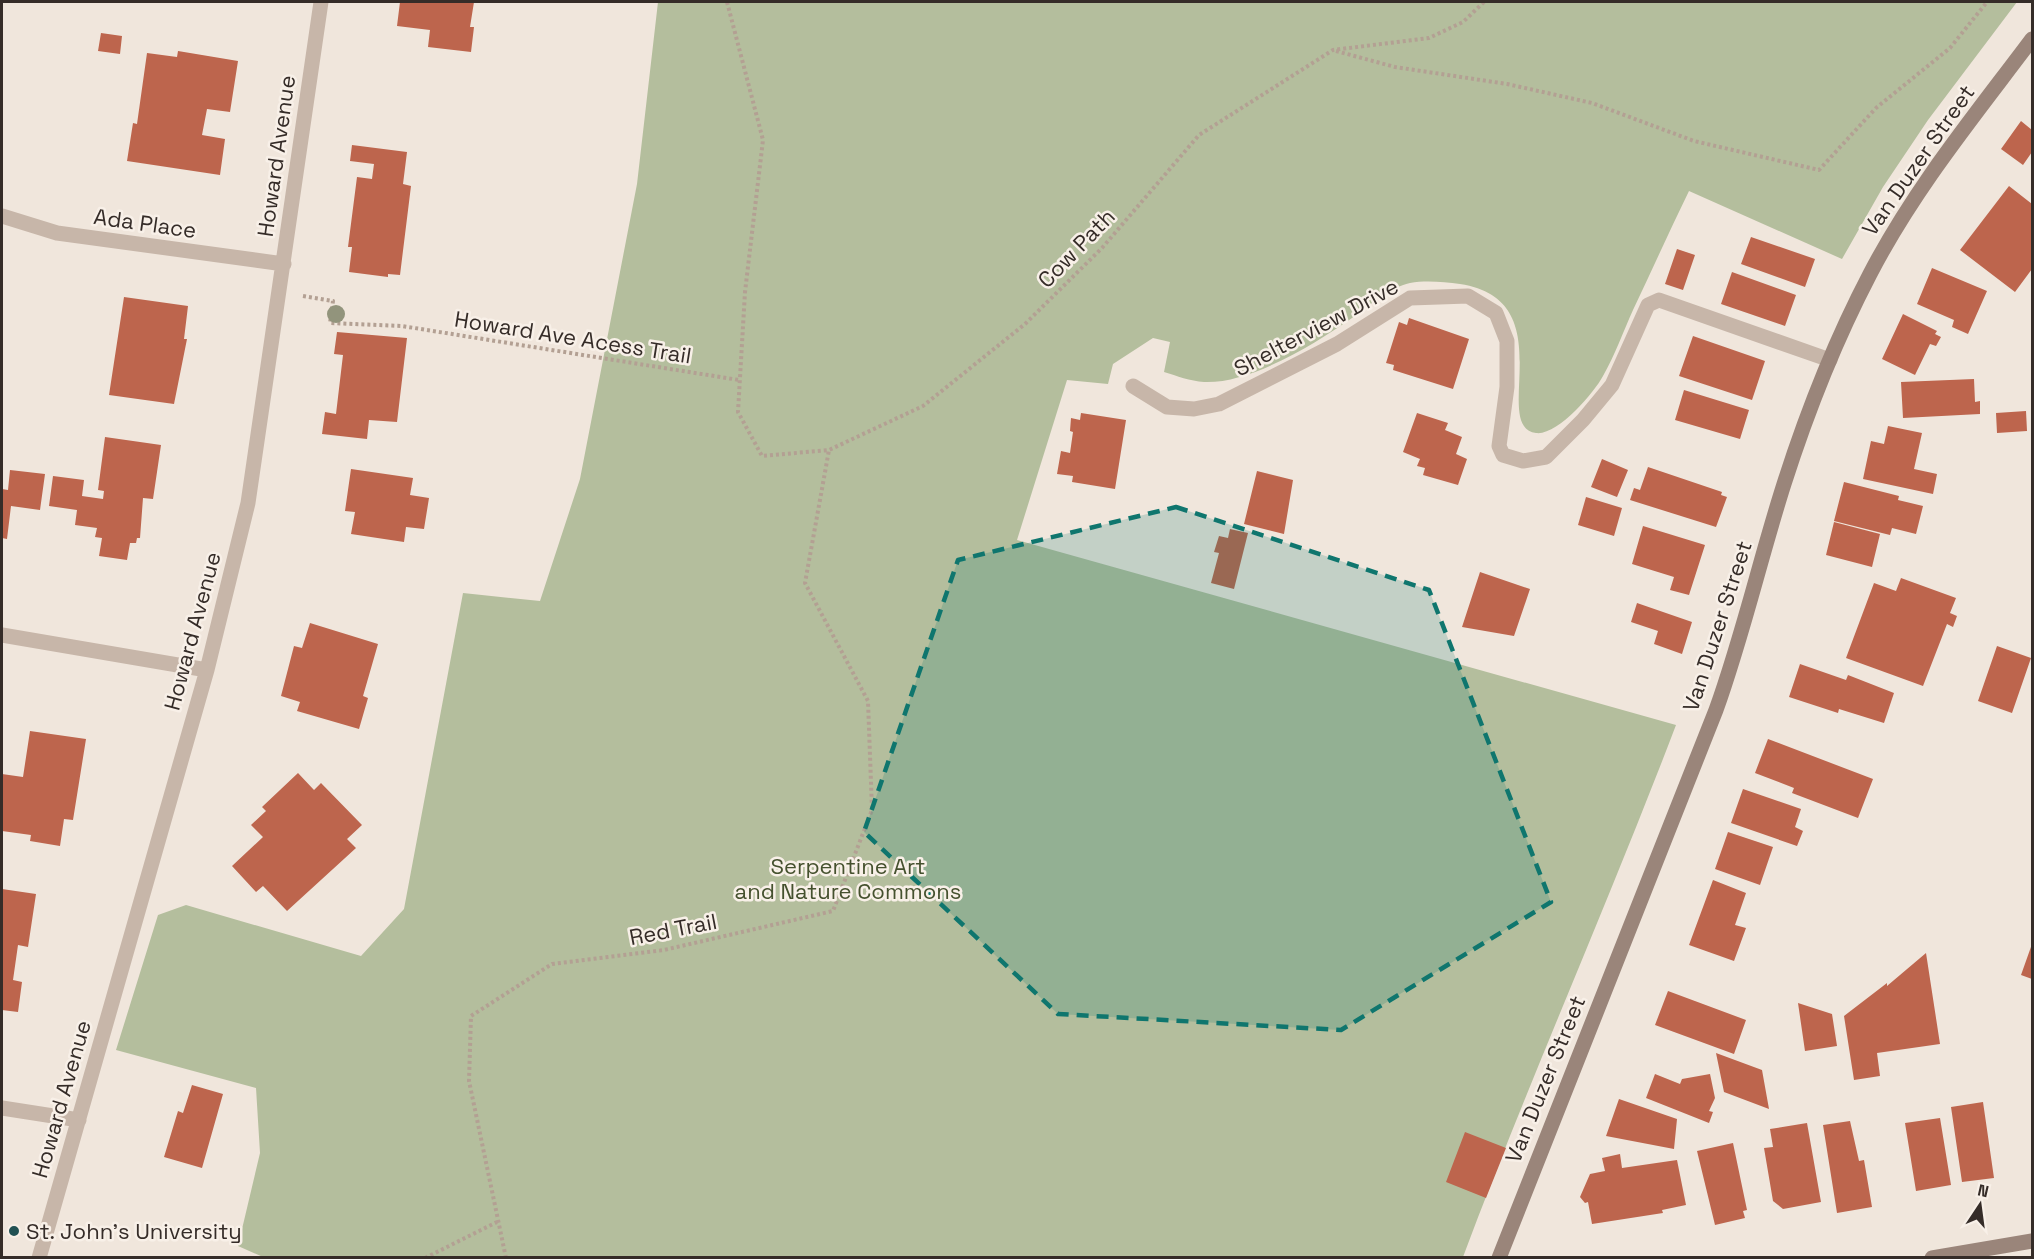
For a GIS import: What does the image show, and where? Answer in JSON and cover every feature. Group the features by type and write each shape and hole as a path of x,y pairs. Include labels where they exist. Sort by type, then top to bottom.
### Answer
{"main road":[{"name":"Van Duzer Street","path":"1499,1257 1716,710 1742,635 1787,477 1830,360 1869,276 1909,206 2032,39"},
{"path":"1932,1257 2032,1240"}],"street":[{"name":"Howard Avenue","path":"39,1257 207,670 248,503 321,2"},
{"name":"Ada Place","path":"2,216 57,233 284,264"},
{"name":"Shelterview Drive","path":"1133,386 1167,407 1194,409 1219,404 1337,344 1410,298 1468,296 1496,313 1508,340 1507,387 1499,446 1503,455 1523,460 1546,457 1583,420 1612,385 1648,305 1659,300 1830,360"},
{"path":"2,635 207,670"},
{"path":"2,1108 79,1120"}],"path":[{"path":"728,2 763,140 745,292 740,380"},
{"path":"1333,50 1429,39 1463,22 1484,2"},
{"path":"1333,50 1395,67 1507,84 1592,103 1694,141 1819,170 1876,108 1950,48 1987,2"},
{"name":"Cow Path","path":"740,380 738,411 762,456 829,450 923,406 1025,324 1087,263 1199,135 1333,50"},
{"name":"Howard Ave Acess Trail","path":"303,296 333,301 330,323 402,326 740,380"},
{"name":"Red Trail","path":"506,1257 469,1081 471,1016 552,964 664,950 833,911 873,810 868,701 805,583 829,450"},
{"path":"425,1257 497,1222"}],"highlighted area":[{"path":"1176,507 1429,590 1551,902 1341,1030 1058,1014 864,832 958,560"}],"green space":[{"name":"Serpentine Art and Nature Commons","path":"658,2 2017,2 1928,120 1883,187 1842,259 1689,191 1603,376 1574,412 1554,428 1545,432 1536,433 1524,426 1519,409 1518,337 1510,313 1491,295 1460,284 1429,281 1402,285 1301,350 1261,369 1222,381 1204,382 1164,372 1170,342 1153,338 1113,364 1108,384 1067,380 1017,540 1676,725 1463,1257 263,1257 238,1246 260,1153 256,1088 116,1050 158,915 186,905 361,956 404,909 463,593 540,601 580,479 637,184"}],"building":[{"path":"400,2 474,2 470,27 474,27 471,52 428,47 430,30 397,26"},
{"path":"101,33 122,36 120,54 98,51"},
{"path":"178,51 238,61 230,112 207,109 202,135 225,139 220,175 127,161 133,123 137,124 147,53 177,57"},
{"path":"2021,121 2032,130 2032,152 2023,165 2001,149"},
{"path":"352,145 407,152 403,184 411,186 400,275 388,274 388,277 349,272 352,247 348,247 357,177 372,179 374,164 350,161"},
{"path":"2009,186 2032,204 2032,269 2015,292 1960,250"},
{"path":"1751,237 1815,259 1805,287 1741,264"},
{"path":"1677,249 1695,255 1683,290 1665,284"},
{"path":"1932,268 1987,291 1968,334 1952,327 1954,320 1917,304"},
{"path":"1732,272 1796,295 1785,326 1721,304"},
{"path":"124,297 188,306 184,339 187,339 174,404 109,395"},
{"path":"1903,314 1937,331 1935,334 1941,337 1936,346 1930,344 1915,375 1882,359"},
{"path":"1409,318 1469,339 1453,389 1393,370 1394,365 1386,363 1399,322 1407,325"},
{"path":"337,332 407,338 397,422 369,420 367,439 322,434 325,412 336,414 343,355 334,354"},
{"path":"1693,336 1765,361 1752,400 1679,376"},
{"path":"1974,379 1975,402 1980,401 1980,414 1903,418 1901,382"},
{"path":"1684,390 1749,410 1740,439 1675,420"},
{"path":"2026,411 2027,431 1997,433 1996,413"},
{"path":"1081,413 1126,420 1115,489 1072,482 1073,476 1057,474 1061,451 1070,453 1073,432 1070,431 1071,418 1080,420"},
{"path":"1417,413 1448,423 1445,430 1462,437 1456,454 1467,459 1458,485 1423,475 1425,468 1417,466 1420,459 1403,452"},
{"path":"1888,426 1922,433 1914,469 1937,474 1933,494 1863,479 1871,441 1884,444"},
{"path":"105,437 161,445 153,499 143,498 140,538 137,538 136,543 130,543 127,560 99,556 102,538 95,537 97,528 75,525 77,510 49,506 53,476 84,480 82,496 103,499 104,491 98,490"},
{"path":"1602,459 1628,470 1617,497 1591,487"},
{"path":"1648,467 1722,492 1721,495 1727,497 1716,527 1630,500 1634,488 1640,490"},
{"path":"351,469 413,478 410,495 429,498 424,529 406,527 404,542 351,534 355,512 345,511"},
{"path":"10,470 45,474 40,510 11,506 7,539 2,538 2,489 8,490"},
{"path":"1257,471 1293,480 1284,534 1244,524"},
{"path":"1844,482 1899,496 1898,500 1923,506 1916,534 1892,528 1890,535 1834,521"},
{"path":"1586,497 1622,508 1614,536 1578,525"},
{"path":"1834,522 1880,534 1872,567 1826,555"},
{"path":"1643,526 1705,545 1689,595 1670,590 1674,577 1632,564"},
{"path":"1230,529 1248,533 1234,589 1211,583 1219,553 1214,552 1219,536 1228,538"},
{"path":"1480,572 1530,589 1514,636 1462,627"},
{"path":"1901,578 1956,598 1950,613 1957,616 1953,627 1947,624 1923,686 1846,658 1874,583 1896,591"},
{"path":"1637,603 1692,622 1682,654 1654,644 1658,631 1631,622"},
{"path":"310,623 378,644 363,696 368,698 359,729 297,711 300,702 281,696 294,646 302,648"},
{"path":"1997,646 2031,658 2012,713 1978,701"},
{"path":"1800,664 1846,680 1848,675 1894,693 1884,723 1839,709 1838,713 1789,697"},
{"path":"30,731 86,739 73,820 64,819 60,846 30,841 31,835 2,831 2,774 23,777"},
{"path":"1768,739 1873,779 1858,818 1792,793 1794,788 1755,773"},
{"path":"298,773 314,790 321,783 362,825 347,839 356,848 287,911 263,886 256,892 232,866 263,837 251,825 266,811 262,807"},
{"path":"1743,789 1801,809 1795,827 1803,831 1797,846 1731,823"},
{"path":"1728,832 1773,847 1760,885 1715,869"},
{"path":"1713,880 1746,893 1735,925 1746,928 1734,961 1689,945"},
{"path":"2,889 36,894 28,947 18,945 13,980 22,982 18,1012 2,1010"},
{"path":"2032,944 2032,979 2021,975"},
{"path":"1926,953 1940,1044 1877,1053 1880,1076 1854,1080 1844,1016 1887,983 1887,986"},
{"path":"1668,991 1746,1020 1734,1054 1655,1025"},
{"path":"1798,1003 1832,1014 1837,1046 1805,1051"},
{"path":"1716,1053 1762,1070 1769,1109 1724,1092"},
{"path":"1655,1074 1680,1084 1682,1079 1710,1074 1715,1098 1709,1111 1713,1112 1709,1123 1646,1098"},
{"path":"192,1085 223,1094 202,1168 164,1157 178,1111 183,1113"},
{"path":"1619,1099 1677,1119 1674,1149 1606,1136"},
{"path":"1983,1102 1994,1178 1962,1182 1951,1107"},
{"path":"1940,1118 1951,1185 1916,1191 1905,1123"},
{"path":"1850,1121 1859,1161 1864,1160 1872,1207 1837,1213 1823,1125"},
{"path":"1807,1123 1821,1202 1783,1209 1773,1201 1764,1148 1773,1147 1770,1129"},
{"path":"1465,1132 1506,1148 1486,1198 1446,1182"},
{"path":"1733,1143 1747,1210 1743,1211 1745,1218 1715,1225 1697,1151"},
{"path":"1620,1154 1622,1168 1677,1160 1686,1205 1662,1210 1663,1213 1592,1224 1588,1202 1585,1203 1580,1197 1590,1174 1605,1171 1602,1158"}],"place":[{"name":"St. John's University","path":"14,1231"}]}
